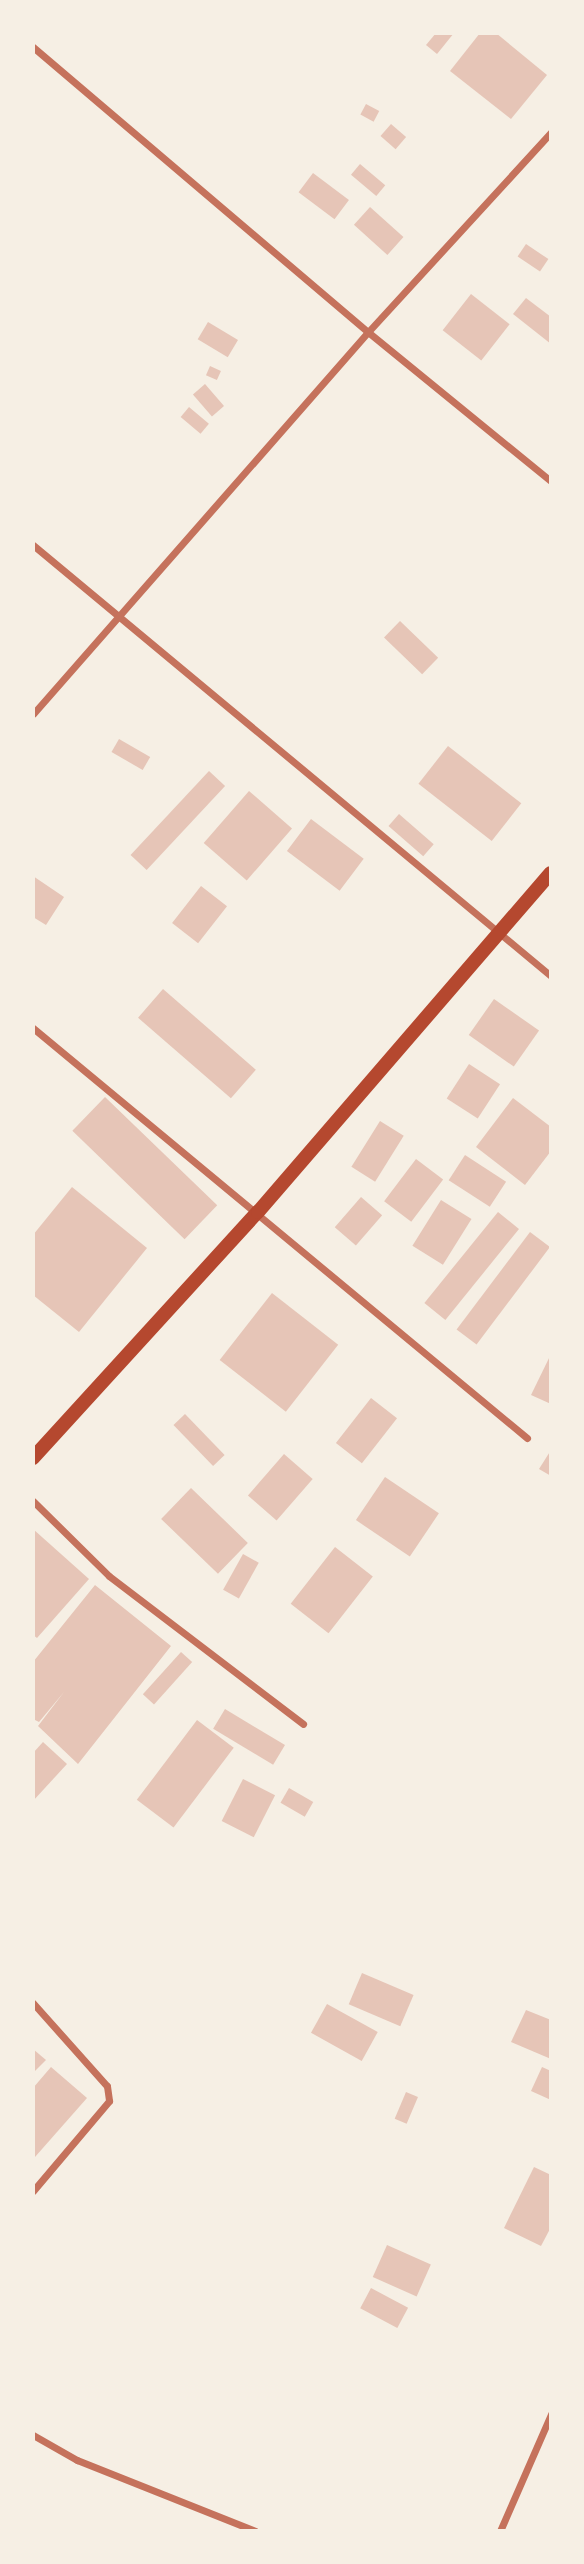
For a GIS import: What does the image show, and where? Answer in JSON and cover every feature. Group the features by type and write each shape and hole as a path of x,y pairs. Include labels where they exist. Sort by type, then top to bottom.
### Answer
{"main road":[{"path":"33,1458 258,1212 498,929 551,873"}],"street":[{"path":"33,47 368,332 551,481"},
{"path":"33,714 368,332 551,132"},
{"path":"33,545 498,929 551,976"},
{"path":"33,1028 258,1212 527,1438"},
{"path":"33,1501 108,1576 303,1724"},
{"path":"33,2003 107,2086 109,2102 103,2114 33,2191"},
{"path":"500,2531 551,2414"},
{"path":"33,2435 78,2460 255,2531"}],"building":[{"path":"436,33 454,33 437,54 426,45"},
{"path":"480,33 496,33 547,75 511,119 450,71"},
{"path":"366,104 379,111 374,122 360,115"},
{"path":"391,124 406,137 396,149 381,136"},
{"path":"360,164 385,185 376,196 351,175"},
{"path":"313,173 349,200 334,219 299,192"},
{"path":"370,207 403,237 387,255 354,225"},
{"path":"526,244 548,259 540,272 518,256"},
{"path":"471,294 510,324 481,360 443,330"},
{"path":"526,298 551,317 551,344 513,314"},
{"path":"208,322 238,340 228,357 198,339"},
{"path":"210,366 221,371 217,380 206,375"},
{"path":"205,384 224,406 212,416 193,394"},
{"path":"189,407 209,424 201,434 181,417"},
{"path":"400,621 438,658 422,674 384,638"},
{"path":"119,739 150,757 143,770 112,752"},
{"path":"448,746 521,803 492,841 418,784"},
{"path":"209,771 225,786 147,870 131,855"},
{"path":"249,791 292,828 247,880 204,843"},
{"path":"399,814 434,844 423,856 389,826"},
{"path":"311,819 364,859 340,891 287,851"},
{"path":"33,876 64,897 46,925 33,917"},
{"path":"201,886 227,906 198,943 172,923"},
{"path":"163,989 256,1070 231,1098 138,1018"},
{"path":"494,999 539,1031 514,1067 469,1035"},
{"path":"469,1064 500,1084 478,1119 447,1098"},
{"path":"105,1097 217,1205 185,1239 72,1131"},
{"path":"513,1098 551,1127 551,1151 525,1185 476,1147"},
{"path":"380,1121 404,1136 375,1182 351,1167"},
{"path":"465,1155 506,1182 490,1207 449,1180"},
{"path":"416,1159 443,1179 411,1222 384,1201"},
{"path":"72,1187 147,1248 79,1332 33,1295 33,1235"},
{"path":"361,1197 382,1215 356,1246 335,1227"},
{"path":"441,1200 472,1219 443,1265 412,1246"},
{"path":"498,1212 519,1229 445,1320 424,1303"},
{"path":"530,1232 550,1247 477,1344 457,1329"},
{"path":"272,1293 338,1345 286,1412 220,1360"},
{"path":"551,1354 551,1404 531,1395"},
{"path":"371,1398 397,1418 362,1463 336,1443"},
{"path":"185,1414 225,1455 213,1466 173,1425"},
{"path":"551,1450 551,1476 539,1469"},
{"path":"284,1454 313,1479 277,1520 248,1496"},
{"path":"385,1477 439,1513 410,1556 356,1520"},
{"path":"191,1488 248,1543 218,1574 161,1519"},
{"path":"33,1529 89,1579 37,1638 33,1635"},
{"path":"335,1547 373,1577 328,1633 291,1604"},
{"path":"243,1554 259,1563 239,1599 223,1590"},
{"path":"95,1585 171,1646 78,1764 38,1726 64,1692 39,1722 33,1719 33,1662"},
{"path":"181,1652 192,1662 154,1704 143,1694"},
{"path":"225,1709 285,1745 273,1765 213,1729"},
{"path":"197,1720 234,1748 174,1828 137,1800"},
{"path":"43,1742 67,1764 33,1801 33,1753"},
{"path":"243,1779 275,1795 254,1837 222,1821"},
{"path":"289,1788 313,1802 305,1817 280,1803"},
{"path":"362,1973 414,1995 400,2026 349,2004"},
{"path":"327,2004 378,2032 362,2061 311,2033"},
{"path":"526,2010 551,2020 551,2059 511,2042"},
{"path":"33,2049 46,2060 33,2073"},
{"path":"51,2067 87,2098 35,2157 33,2088"},
{"path":"542,2067 551,2071 551,2100 531,2091"},
{"path":"406,2092 418,2097 407,2124 395,2119"},
{"path":"534,2167 551,2175 551,2227 541,2246 504,2228"},
{"path":"387,2245 431,2265 417,2296 373,2277"},
{"path":"371,2288 408,2308 397,2328 360,2308"}]}
